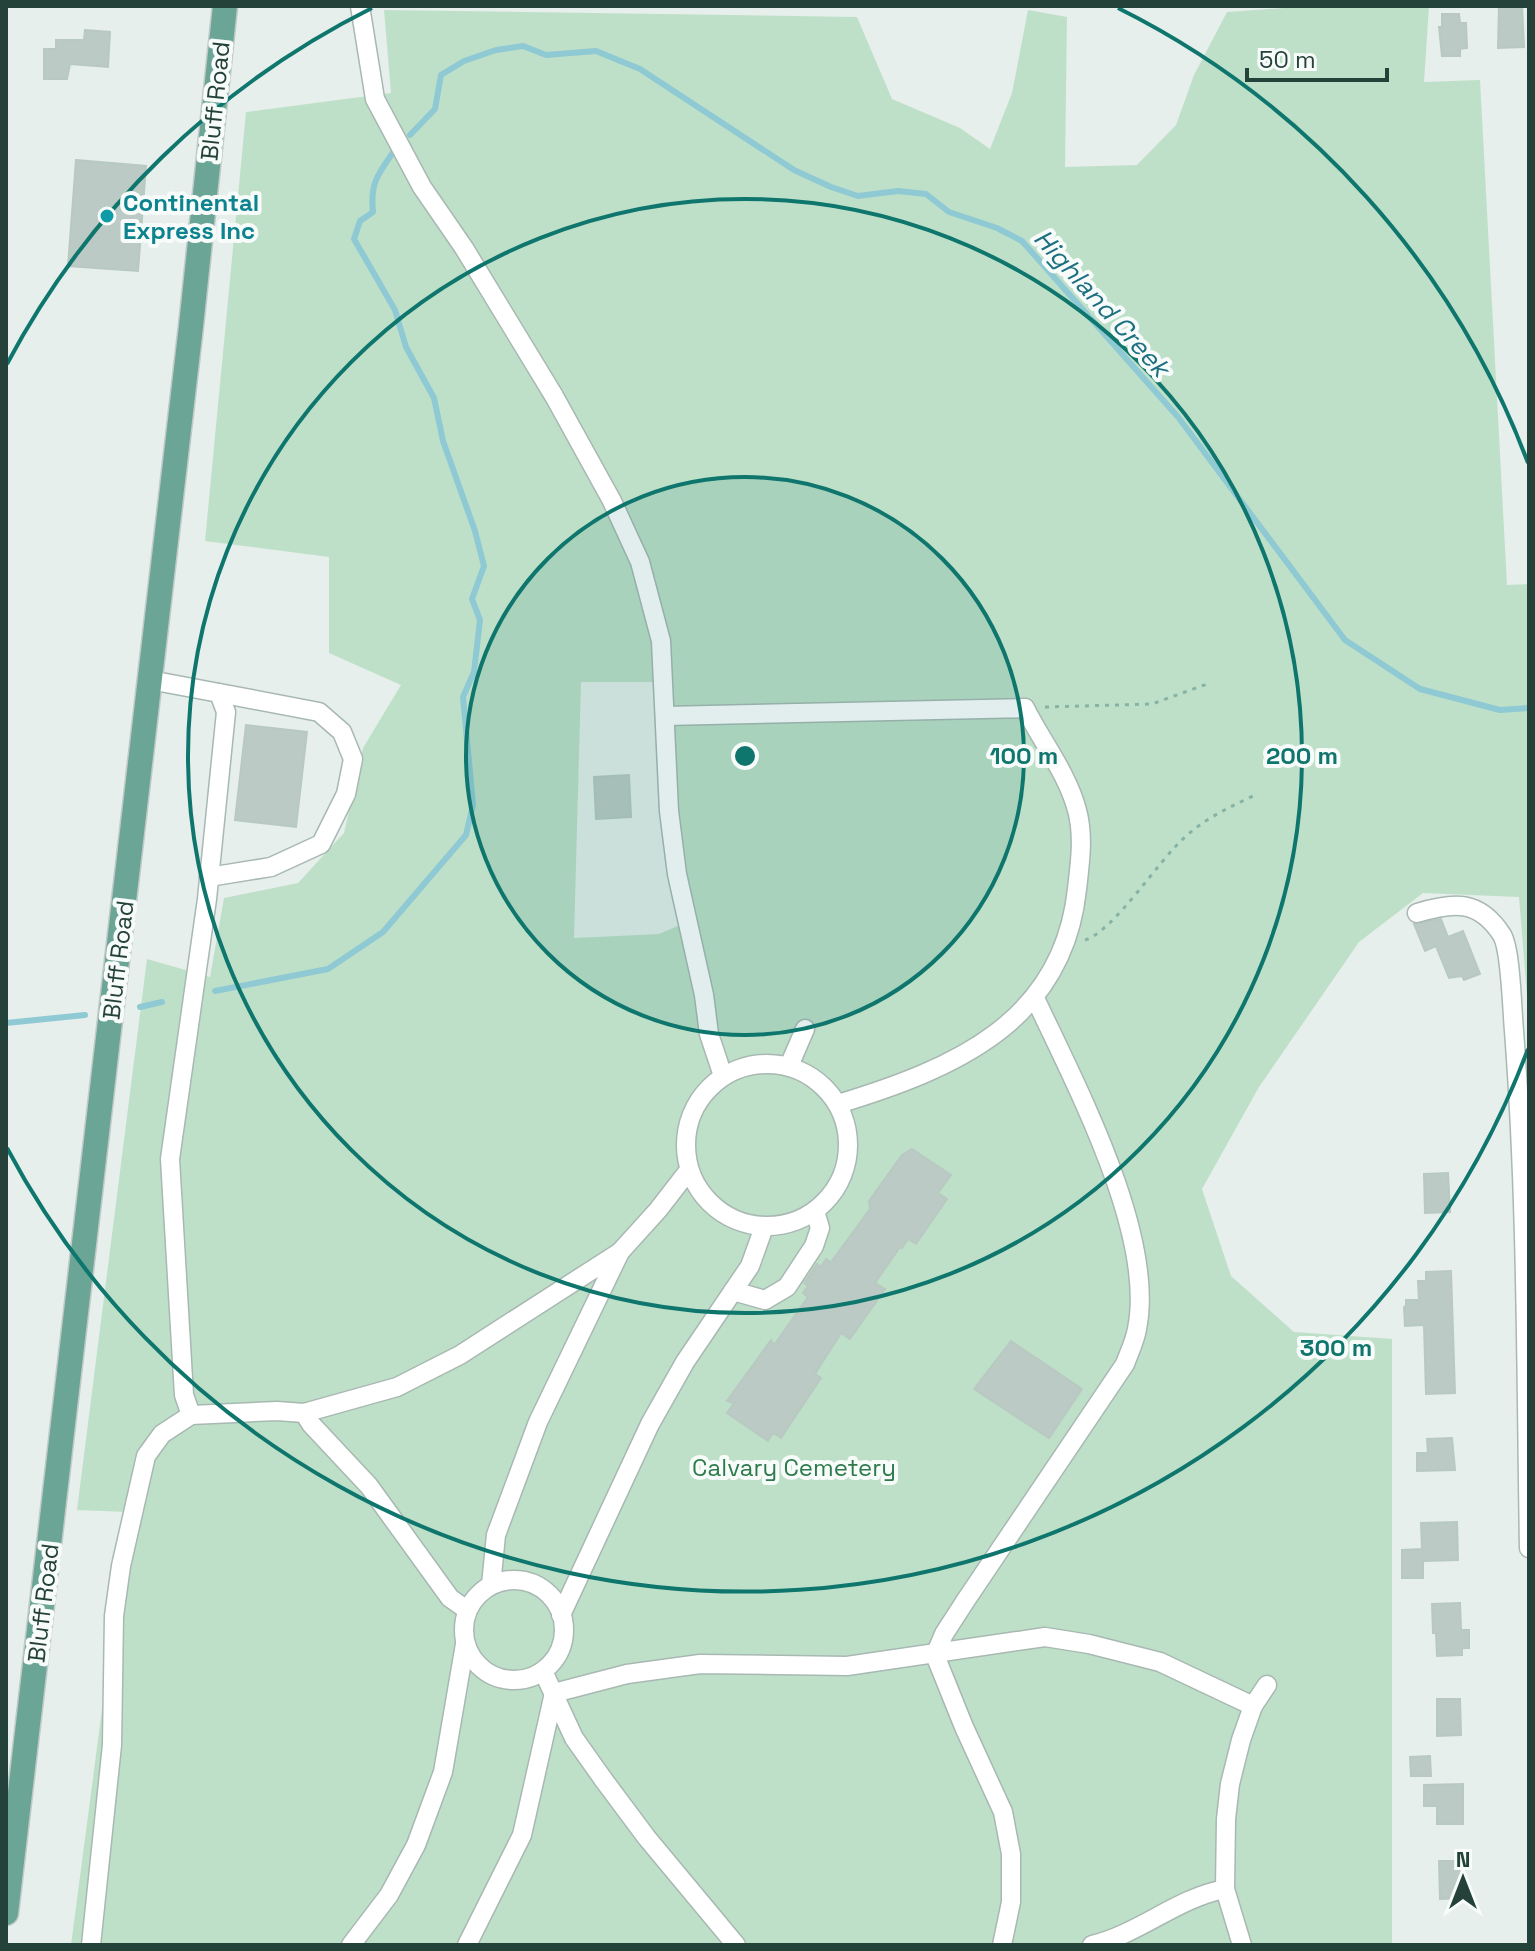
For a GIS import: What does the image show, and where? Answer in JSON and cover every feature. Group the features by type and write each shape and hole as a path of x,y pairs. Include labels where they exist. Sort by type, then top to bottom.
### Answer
{"main road":[{"name":"Bluff Road","path":"6,1913 225,6"}],"street":[{"path":"360,6 375,99 422,187 464,248 554,396 612,501 640,562 661,641 669,811 677,874 704,995 709,1034 723,1076"},
{"path":"150,680 319,712 342,732 353,759 346,794 321,844 271,867 209,877"},
{"path":"191,1415 184,1395 170,1159 209,877 226,712 219,693"},
{"path":"665,716 1025,708 1061,770 1077,811 1081,847 1075,909 1061,956 1035,998 1007,1026 954,1061 893,1087 838,1104"},
{"path":"1417,913 1439,906 1471,906 1485,915 1503,937 1510,983 1520,1113 1526,1271 1529,1548"},
{"path":"1002,1945 1011,1902 1011,1854 1003,1812 935,1655 944,1634 966,1600 1125,1364 1137,1330 1140,1283 1135,1249 1116,1186 1089,1116 1035,998"},
{"path":"789,1066 805,1029"},
{"path":"767,1063 789,1066 809,1075 838,1104 847,1127 849,1151 844,1174 832,1195 815,1211 791,1223 764,1227 735,1220 710,1204 697,1188 689,1170 685,1143 690,1117 703,1094 723,1076 767,1063"},
{"path":"91,1945 112,1745 114,1616 121,1566 146,1456 162,1434 191,1415 277,1411 304,1413 410,1381 460,1355 620,1252 689,1170"},
{"path":"733,1291 765,1300 787,1287 814,1246 820,1228 815,1211"},
{"path":"561,1615 650,1424 685,1362 750,1266 764,1227"},
{"path":"491,1585 496,1535 538,1422 620,1252"},
{"path":"304,1413 369,1486 450,1598 467,1610"},
{"path":"351,1945 389,1895 416,1845 443,1772 465,1644 463,1627 467,1610 477,1595 491,1585 506,1580 522,1580 537,1585 550,1595 561,1615 564,1638 559,1653 543,1671 519,1680 502,1679 486,1672 473,1660 465,1644"},
{"path":"554,1693 627,1674 700,1664 847,1666 1045,1637 1160,1662 1253,1706"},
{"path":"543,1671 574,1738 647,1838 736,1945"},
{"path":"1242,1945 1225,1889 1226,1819 1230,1784 1253,1706 1267,1685"},
{"path":"467,1945 522,1835 554,1693"},
{"path":"1092,1945 1112,1940 1205,1893 1225,1889"}],"path":[{"path":"1025,708 1152,704 1207,684"},
{"path":"1067,937 1078,942 1092,938 1183,838 1215,815 1253,796"}],"green space":[{"name":"Calvary Cemetery","path":"1311,6 1429,6 1424,82 1480,80 1507,585 1529,584 1529,1021 1519,897 1423,893 1359,942 1259,1087 1202,1189 1231,1276 1294,1332 1392,1339 1392,1945 71,1945 128,1512 77,1510 147,959 210,977 224,898 298,883 344,833 363,748 401,685 329,653 329,557 205,541 246,112 391,93 384,10 857,17 892,99 960,128 990,149 1012,93 1028,10 1067,17 1065,167 1137,165 1176,125 1194,75 1227,12","holes":["581,682 660,682 689,921 659,934 574,938"]}],"building":[{"path":"1499,6 1522,6 1524,47 1498,48"},
{"path":"1442,14 1459,14 1460,23 1466,23 1467,48 1460,49 1460,56 1442,56 1439,27 1442,27"},
{"path":"85,30 110,32 108,67 70,64 67,79 44,79 44,49 56,49 56,40 84,40"},
{"name":"Continental Express Inc","path":"76,160 146,166 138,271 68,266"},
{"path":"246,725 307,732 296,827 235,820"},
{"path":"629,775 631,817 596,819 594,777"},
{"path":"1441,919 1448,937 1463,931 1480,974 1464,980 1462,976 1449,978 1436,946 1425,951 1414,924"},
{"path":"912,1149 951,1175 938,1193 947,1199 916,1244 908,1239 900,1247 875,1283 885,1289 850,1339 841,1333 815,1374 821,1378 781,1438 773,1433 768,1441 727,1413 734,1403 727,1401 771,1340 774,1345 808,1297 803,1293 808,1286 804,1283 817,1264 821,1267 826,1259 831,1262 870,1209 869,1201 902,1155"},
{"path":"1448,1173 1450,1212 1425,1213 1424,1174"},
{"path":"1451,1271 1455,1393 1426,1394 1424,1325 1405,1326 1404,1307 1406,1300 1419,1300 1418,1281 1426,1281 1426,1272"},
{"path":"1011,1341 1082,1389 1049,1438 974,1389"},
{"path":"1452,1438 1455,1470 1417,1471 1417,1453 1428,1453 1427,1439"},
{"path":"1457,1522 1458,1560 1423,1561 1423,1578 1402,1578 1402,1550 1422,1549 1421,1523"},
{"path":"1460,1603 1461,1630 1469,1630 1469,1648 1462,1648 1462,1655 1437,1656 1432,1604"},
{"path":"1437,1699 1460,1699 1461,1735 1437,1736"},
{"path":"1430,1756 1431,1776 1411,1776 1410,1757"},
{"path":"1463,1784 1463,1824 1437,1824 1437,1806 1424,1806 1424,1785"},
{"path":"1439,1861 1464,1861 1465,1898 1440,1899"}],"waterway":[{"name":"Highland Creek","path":"410,135 435,109 441,75 464,61 496,50 523,46 546,55 596,51 640,69 794,170 831,187 858,196 898,191 926,194 949,212 997,228 1022,241 1178,417 1345,640 1420,689 1500,710 1529,708"},
{"name":"Highland Creek","path":"215,991 328,969 383,932 466,835 473,805 463,697 474,672 480,620 472,599 484,566 443,441 434,398 406,347 395,310 354,239 360,221 373,212 376,179 394,151"},
{"name":"Highland Creek","path":"140,1007 162,1002"},
{"name":"Highland Creek","path":"6,1023 85,1015"}],"place":[{"name":"Continental Express Inc","path":"107,216"}]}
